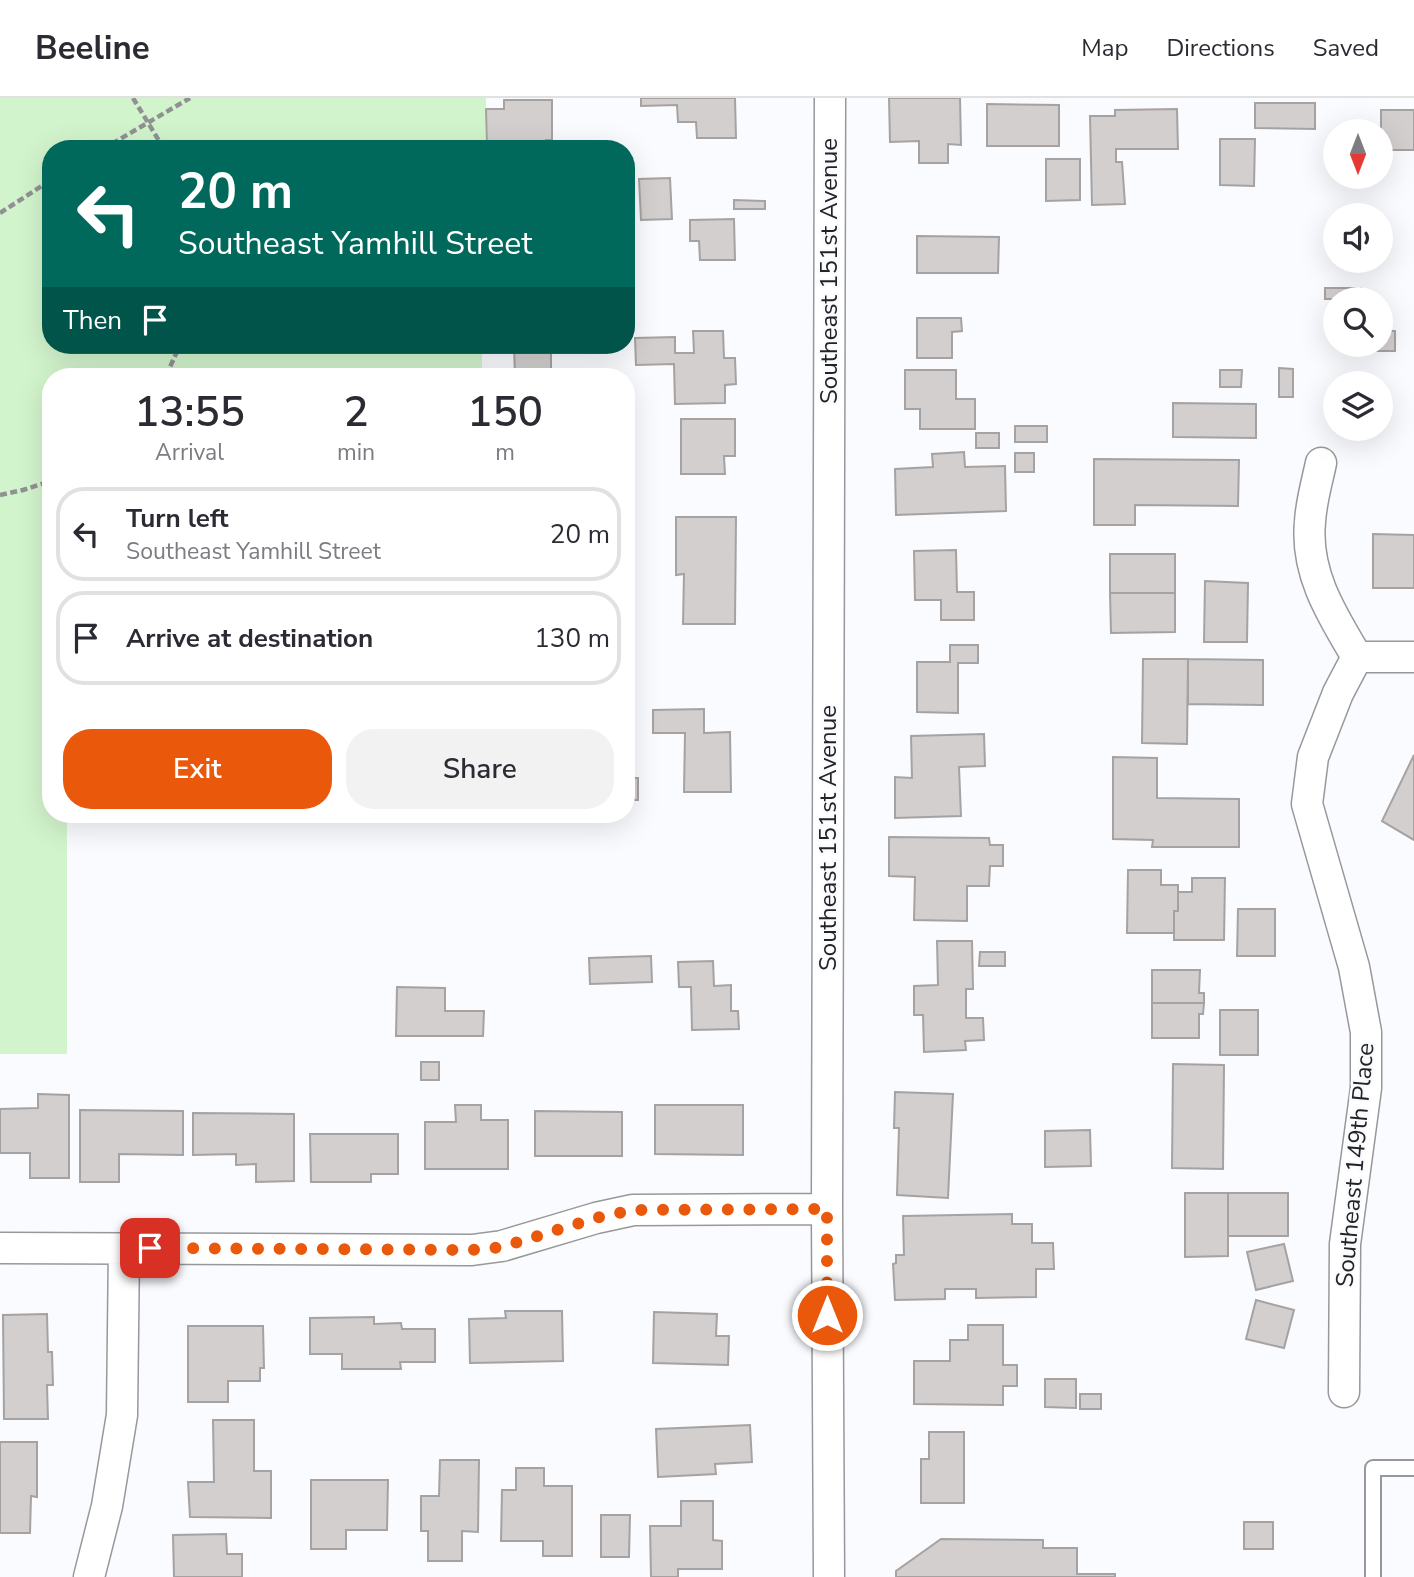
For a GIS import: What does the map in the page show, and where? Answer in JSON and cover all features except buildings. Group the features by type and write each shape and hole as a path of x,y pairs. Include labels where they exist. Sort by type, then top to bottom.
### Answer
{"street":[{"name":"Southeast 151st Avenue","path":"829,1577 827,1209 830,98"},
{"path":"1321,463 1309,523 1312,566 1328,608 1357,656 1414,657"},
{"name":"Southeast 149th Place","path":"1344,1392 1345,1244 1366,1088 1366,1032 1350,954 1307,804 1313,757 1338,693 1357,656"},
{"path":"0,1248 472,1250 502,1247 596,1218 633,1210 827,1209"},
{"path":"89,1577 107,1506 122,1415 124,1248"}],"lane":[{"path":"1373,1577 1373,1468 1414,1468"}],"path":[{"path":"133,98 159,140"},
{"path":"118,140 190,98"},
{"path":"0,213 42,186"},
{"path":"0,495 42,484"}],"green space":[{"path":"0,98 486,98 485,140 42,140 42,354 482,354 482,368 42,368 42,823 67,823 67,1054 0,1054"}],"route":[{"path":"150,1248 472,1250 502,1247 596,1218 633,1210 827,1209 827,1315"}]}
